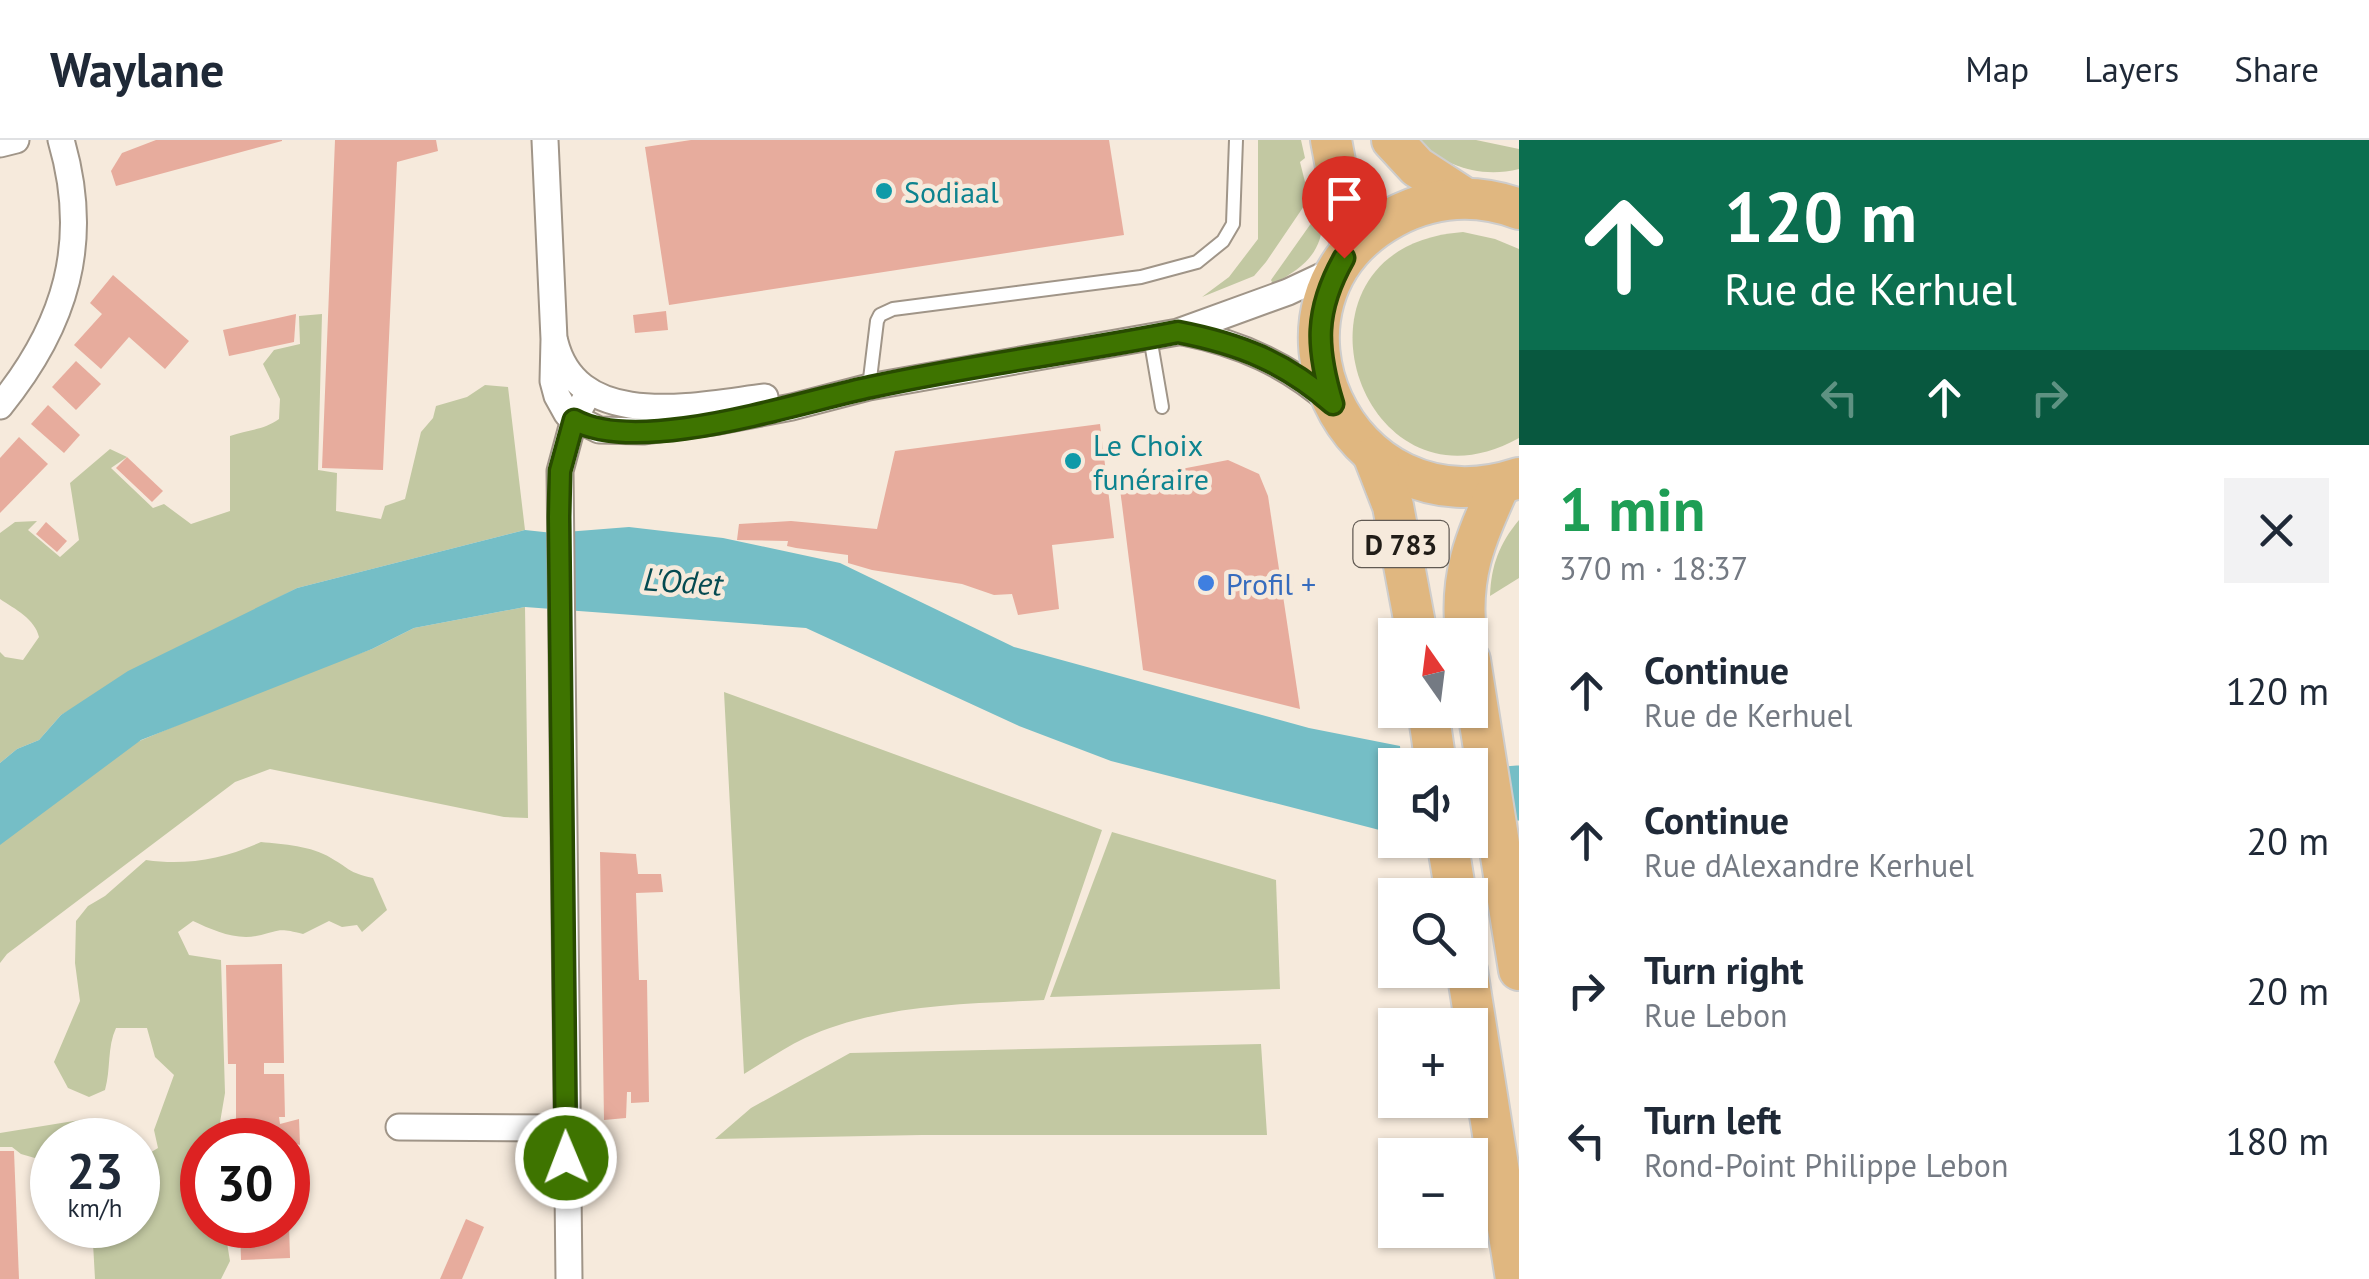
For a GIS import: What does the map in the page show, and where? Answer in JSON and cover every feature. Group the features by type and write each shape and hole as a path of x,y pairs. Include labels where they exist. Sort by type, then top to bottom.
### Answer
{"main road":[{"path":"1331,140 1344,258"},
{"path":"1392,140 1417,167 1500,199"},
{"path":"1500,199 1422,204 1374,228 1344,258 1321,316 1320,361 1333,404 1352,434 1374,457 1415,480 1457,488 1510,481"},
{"name":"D 783","path":"1374,457 1393,506 1415,618"},
{"name":"D 783","path":"1465,618 1463,590 1480,526 1510,481"},
{"path":"1481,728 1519,970"},
{"path":"1471,988 1516,1279"}],"street":[{"path":"0,144 16,140"},
{"path":"0,406 41,350 66,284 75,216 60,140"},
{"path":"546,140 553,382 556,396 574,420 599,430 662,429 792,407 869,387 1178,332 1288,292 1344,258"},
{"path":"1178,332 1213,338 1254,352 1308,382 1333,404"},
{"path":"554,339 568,370 589,392 609,402 639,408 869,387"},
{"path":"569,1279 560,471 574,420 589,392"},
{"path":"398,1127 566,1128"}],"lane":[{"path":"869,387 877,321 893,309 1141,278 1197,262 1223,241 1233,224 1236,140"},
{"path":"1150,337 1162,408"}],"green space":[{"path":"1258,140 1301,140 1305,158 1300,162 1305,182 1304,206 1254,276 1202,297 1229,277 1258,239"},
{"path":"1414,140 1476,140 1519,149 1519,169 1490,172 1463,168"},
{"path":"1321,199 1322,228 1315,250 1308,260 1273,284 1271,280 1312,222"},
{"path":"1463,232 1519,249 1519,438 1462,456 1415,446 1379,416 1358,374 1353,327 1367,283 1403,249"},
{"path":"322,314 318,470 337,473 336,511 381,519 385,506 405,499 421,432 433,418 436,406 467,397 485,385 508,387 525,530 297,588 61,715 39,740 17,749 0,763 0,652 5,657 23,660 39,637 29,620 0,599 0,533 15,522 37,521 28,530 60,557 79,540 70,483 110,449 127,457 111,468 153,508 164,504 191,524 230,511 230,436 279,419 280,399 263,364 274,350 300,344 299,316"},
{"path":"1519,520 1519,578 1490,596 1497,556"},
{"path":"525,607 528,818 504,817 270,769 235,782 0,963 0,842 137,742 275,684 372,649 414,628"},
{"path":"724,692 1102,830 1044,1000 922,1008 863,1018 805,1038 744,1074"},
{"path":"1112,832 1276,880 1280,989 1050,997"},
{"path":"261,842 315,851 373,878 387,910 362,932 357,925 342,927 329,921 303,934 283,930 240,937 193,921 178,932 189,955 221,960 225,1093 221,1118 180,1118 180,1248 228,1248 230,1261 221,1279 95,1279 93,1248 160,1248 158,1118 174,1075 155,1057 147,1028 116,1028 105,1090 89,1097 68,1088 54,1062 80,1001 75,963 76,921 88,906 146,860 205,860"},
{"path":"1261,1044 1267,1135 715,1139 751,1108 850,1053"},
{"path":"30,1128 30,1157 12,1147 0,1147 0,1133"}],"water":[{"path":"629,527 723,538 840,563 1014,647 1309,728 1400,746 1378,748 1378,830 1111,761 1019,726 806,628 525,607 414,628 372,649 141,740 0,845 0,763 17,749 39,740 61,715 128,671 297,588 525,530 553,533"}],"building":[{"path":"156,140 282,141 116,186 111,171 122,153"},
{"path":"335,140 436,140 438,151 397,162 383,470 322,468"},
{"name":"Sodiaal","path":"691,140 1109,140 1124,235 669,305 645,147"},
{"path":"113,275 189,341 165,369 129,337 101,369 74,345 102,314 90,303"},
{"path":"666,311 668,330 635,333 633,315"},
{"path":"296,314 294,342 229,356 223,330"},
{"path":"76,361 101,384 76,410 52,387"},
{"path":"48,405 80,435 64,453 31,424"},
{"path":"1100,424 1114,538 1052,545 1059,609 1018,615 1012,594 994,595 962,584 872,570 848,563 848,555 787,546 788,541 737,540 739,524 791,521 877,529 895,451"},
{"path":"19,437 48,464 0,513 0,458"},
{"path":"127,457 163,491 152,502 116,468"},
{"name":"Profil +","path":"1228,460 1259,474 1268,496 1300,709 1143,670 1119,481"},
{"path":"46,522 67,541 57,552 36,534"},
{"path":"600,852 636,854 638,874 661,874 663,892 636,893 639,980 647,980 649,1102 631,1103 631,1092 627,1092 626,1118 604,1120"},
{"path":"282,964 284,1063 264,1063 264,1074 284,1074 285,1117 236,1118 236,1064 228,1064 226,965"},
{"path":"0,1151 14,1151 19,1279 0,1279"},
{"path":"466,1219 484,1227 462,1279 440,1279"},
{"path":"241,1248 290,1248 290,1258 241,1260"}],"waterway":[{"name":"L'Odet","path":"1488,796 1519,793"}],"place":[{"name":"Sodiaal","path":"884,191"},
{"name":"Le Choix funéraire","path":"1073,461"},
{"name":"Profil +","path":"1206,583"}],"route":[{"path":"566,1158 559,517 560,471 574,420 613,431 680,427 792,407 869,387 1178,332 1213,338 1254,352 1308,382 1333,404 1320,361 1321,316 1344,258"}]}
